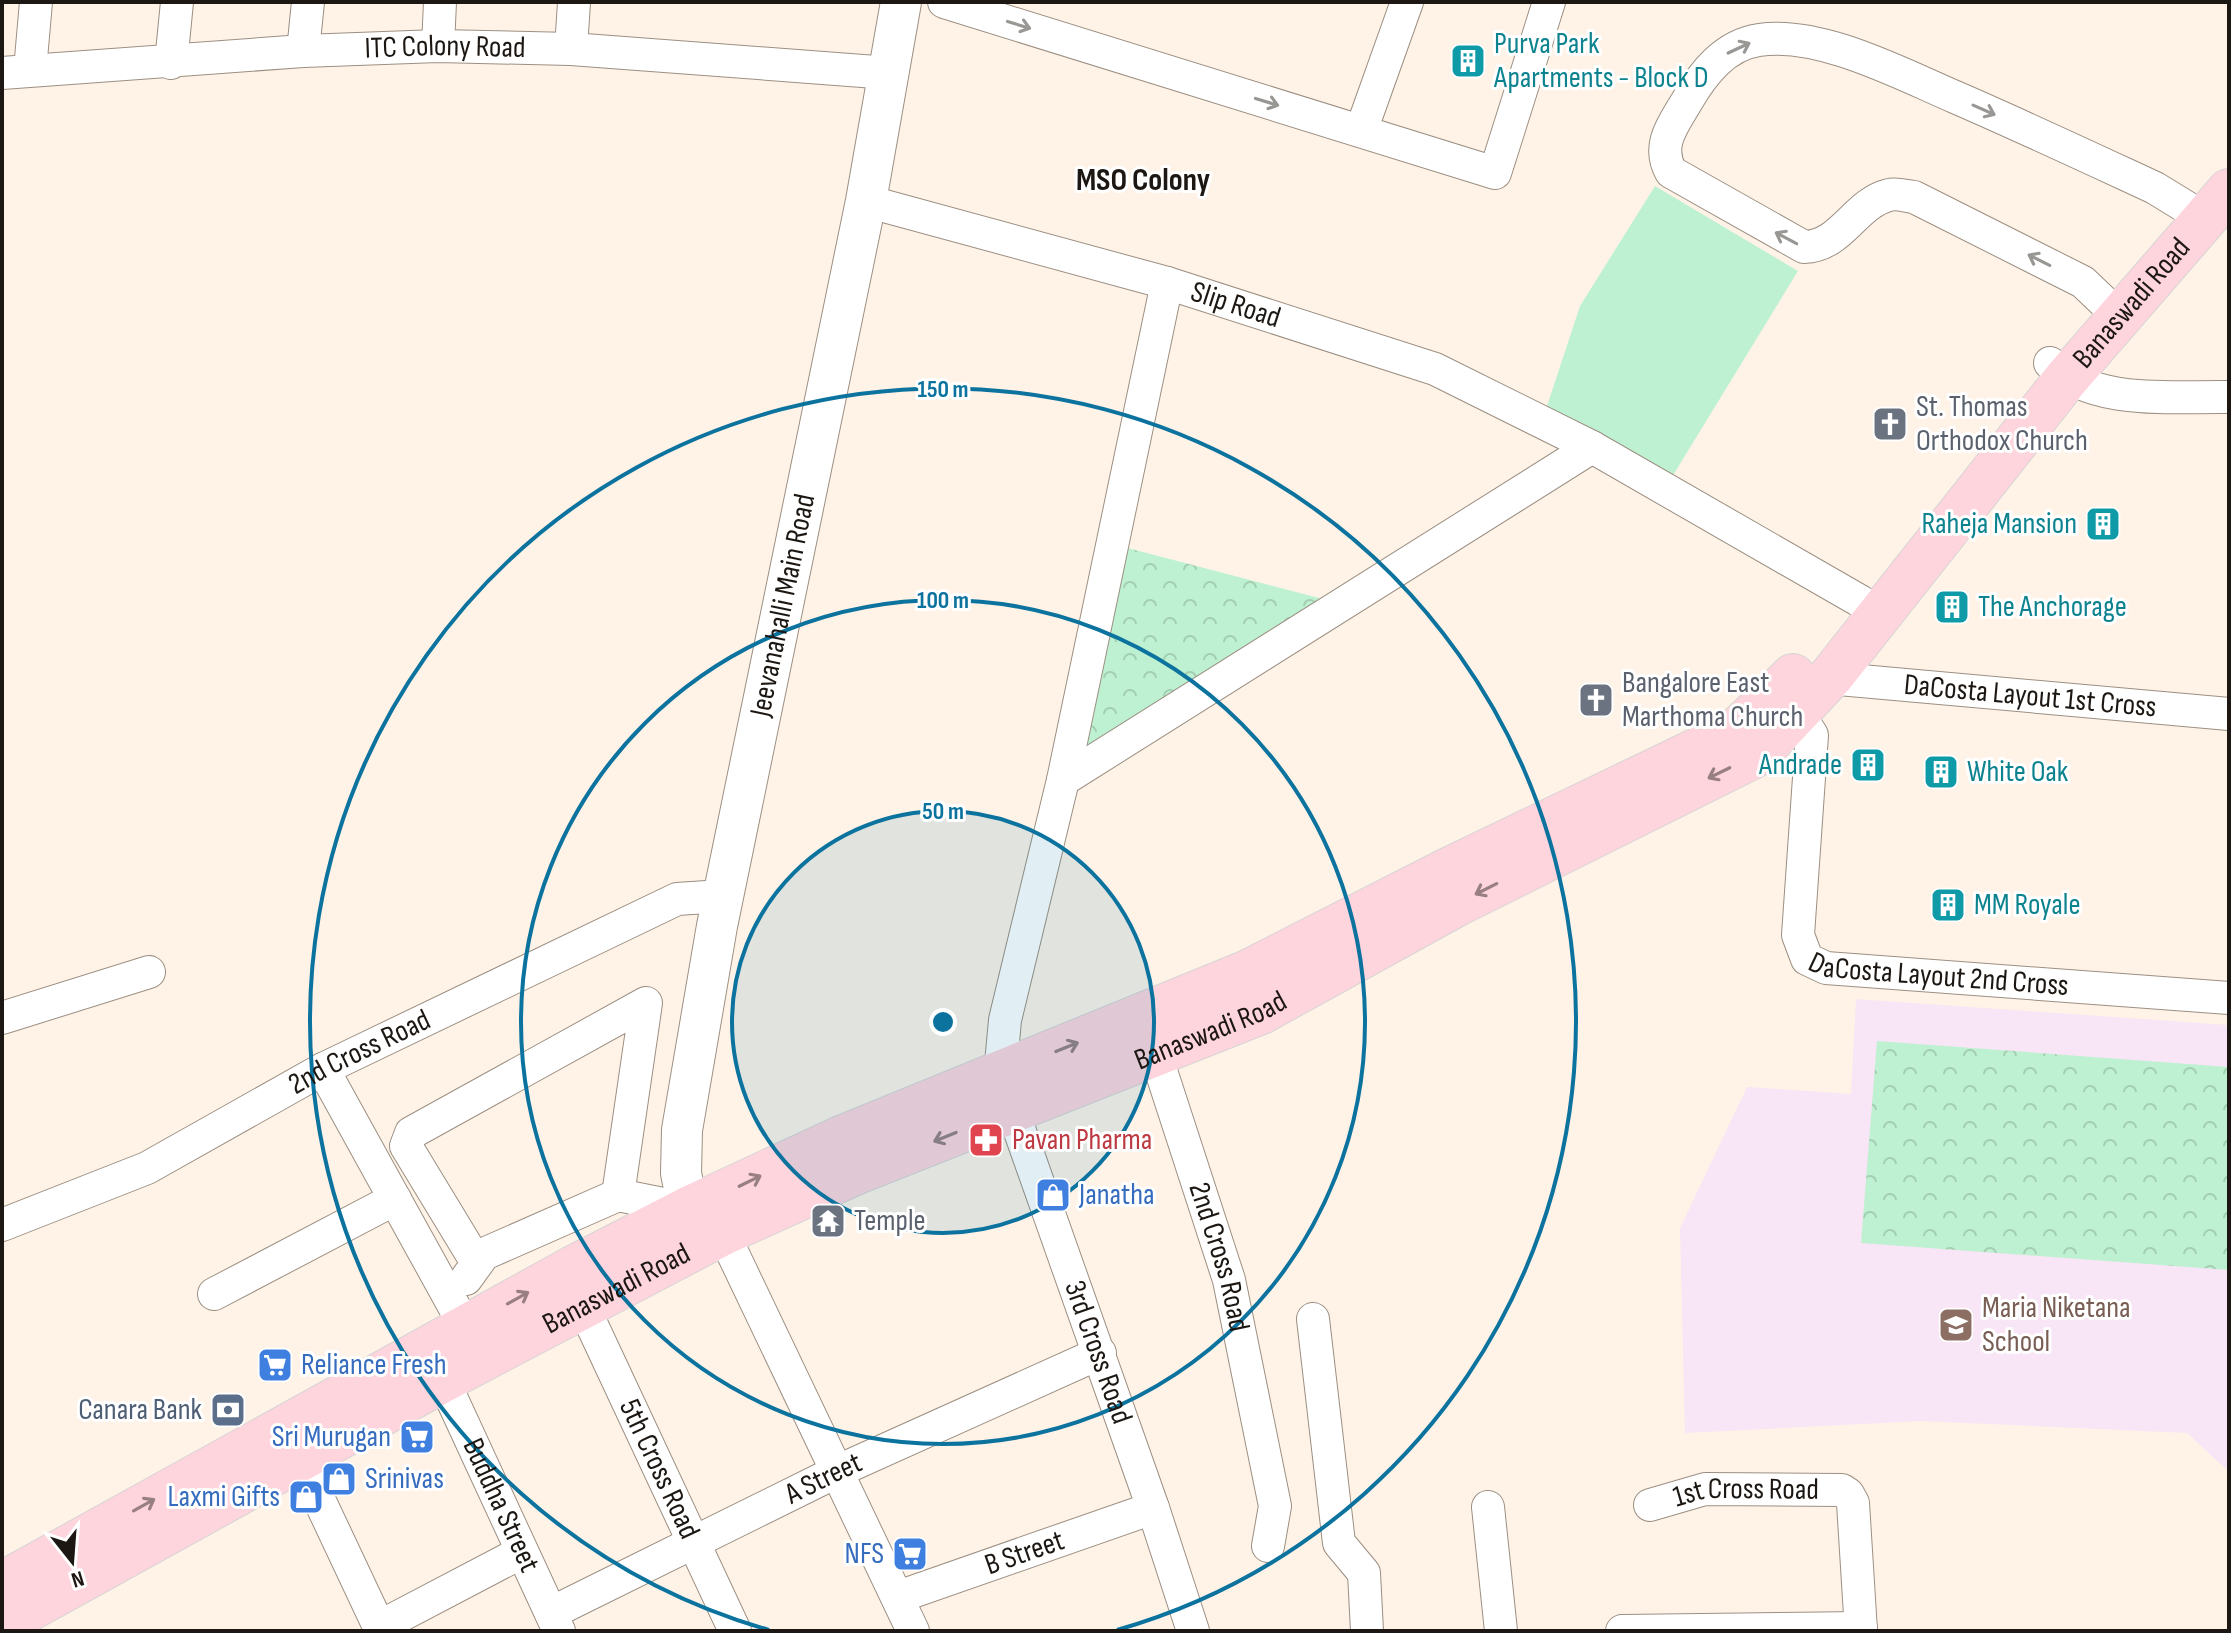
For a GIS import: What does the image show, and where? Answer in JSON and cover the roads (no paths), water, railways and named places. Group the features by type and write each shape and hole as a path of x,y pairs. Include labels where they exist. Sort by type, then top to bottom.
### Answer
{"main road":[{"name":"Banaswadi Road","path":"2,1584 460,1318 573,1268 857,1172 1006,1092 1149,1035 1261,1012 1457,904 1758,754 1788,701 1822,666 2058,371 2104,302 2229,157"},
{"name":"Banaswadi Road","path":"2058,371 2229,191"},
{"name":"Banaswadi Road","path":"2,1624 583,1306 705,1221"}],"street":[{"path":"16,71 36,2"},
{"path":"171,63 177,2"},
{"path":"303,51 308,2"},
{"path":"438,46 440,2"},
{"path":"571,49 574,2"},
{"name":"Jeevanahalli Main Road","path":"705,1221 681,1173 682,1130 722,896 866,201 901,2"},
{"path":"944,2 1495,173 1549,2"},
{"path":"1361,131 1407,2"},
{"path":"2104,302 2083,282 1914,197 1891,195 1872,203 1833,239 1818,247 1804,247 1671,172 1663,147 1697,83 1719,58 1757,40 1796,39 1841,50 1925,84 2155,188 2186,207"},
{"name":"ITC Colony Road","path":"16,71 171,63 303,51 438,46 571,49 889,73"},
{"path":"2039,114 2117,150 2129,176"},
{"name":"Slip Road","path":"866,201 1167,283 1435,369 1592,447 1869,608"},
{"path":"1006,1092 1005,1020 1063,780 1167,283"},
{"path":"2058,371 2110,393 2229,397"},
{"path":"1063,780 1592,447"},
{"name":"DaCosta Layout 1st Cross","path":"1822,666 1839,679 2229,714"},
{"name":"DaCosta Layout 2nd Cross","path":"1788,701 1812,735 1798,935 1807,959 1826,968 2229,998"},
{"name":"2nd Cross Road","path":"2,1225 147,1168 323,1069 677,899 722,896"},
{"path":"2,1018 149,972"},
{"path":"477,1263 406,1146 411,1133 646,1003 618,1195"},
{"name":"2nd Cross Road","path":"1149,1035 1229,1280 1275,1506 1268,1546"},
{"path":"323,1069 460,1318"},
{"name":"3rd Cross Road","path":"1006,1092 1100,1353 1193,1631"},
{"path":"460,1318 469,1272 484,1254 618,1195 705,1221 838,1471 913,1631"},
{"path":"214,1294 395,1199"},
{"name":"5th Cross Road","path":"583,1306 735,1631"},
{"path":"1313,1319 1339,1543 1364,1573 1367,1631"},
{"name":"A Street","path":"555,1622 692,1543 838,1471 1100,1353"},
{"name":"Buddha Street","path":"443,1380 555,1622"},
{"path":"300,1459 380,1629 522,1552"},
{"name":"1st Cross Road","path":"1650,1505 1705,1489 1842,1490 1853,1503 1861,1630"},
{"path":"1488,1507 1501,1631"},
{"name":"B Street","path":"898,1597 1153,1508"},
{"path":"1622,1631 1861,1630"}],"place":[{"name":"Purva Park Apartments - Block D","path":"1468,61"},
{"name":"St. Thomas Orthodox Church","path":"1890,424"},
{"name":"Raheja Mansion","path":"2103,524"},
{"name":"The Anchorage","path":"1952,607"},
{"name":"Bangalore East Marthoma Church","path":"1596,700"},
{"name":"Andrade","path":"1868,765"},
{"name":"White Oak","path":"1941,772"},
{"name":"MM Royale","path":"1948,905"},
{"name":"Pavan Pharma","path":"986,1140"},
{"name":"Janatha","path":"1053,1195"},
{"name":"Temple","path":"828,1221"},
{"name":"Maria Niketana School","path":"1956,1325"},
{"name":"Reliance Fresh","path":"275,1365"},
{"name":"Canara Bank","path":"228,1410"},
{"name":"Sri Murugan","path":"417,1437"},
{"name":"Srinivas","path":"339,1479"},
{"name":"Laxmi Gifts","path":"306,1497"},
{"name":"NFS","path":"910,1554"}],"district":[{"name":"MSO Colony","path":"1143,180"}]}
